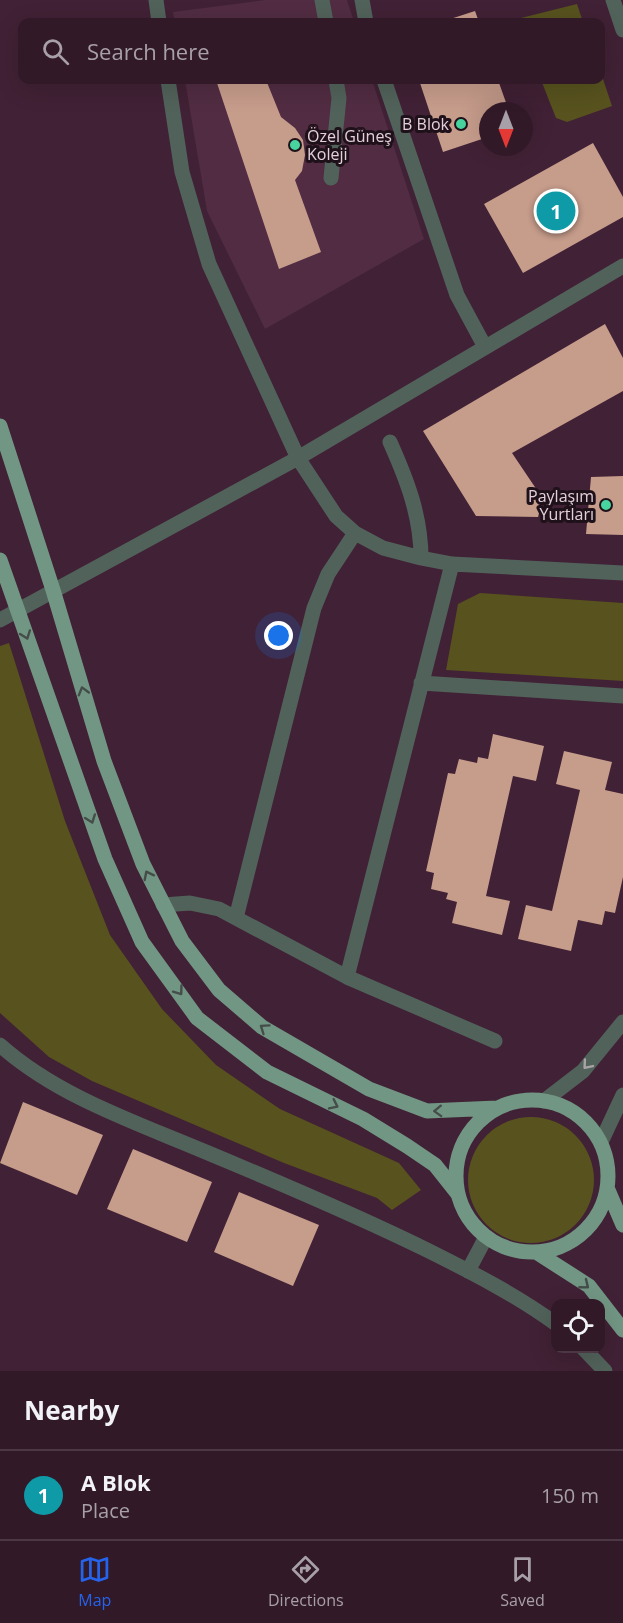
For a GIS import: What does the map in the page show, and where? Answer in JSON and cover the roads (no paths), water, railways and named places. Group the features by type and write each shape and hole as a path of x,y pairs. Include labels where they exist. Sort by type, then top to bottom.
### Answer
{"main road":[{"path":"0,426 53,590 104,760 143,864 182,941 219,990 262,1027 369,1089 427,1111 497,1108 520,1101 544,1101 567,1108 587,1122 601,1142 608,1165 608,1190 600,1212 584,1232 562,1246 536,1252 510,1249 486,1237 468,1218 458,1194 435,1165 363,1119 267,1072 198,1018 142,942 105,859 0,560"},
{"path":"458,1194 456,1168 464,1143 477,1123 497,1108"},
{"path":"608,1190 623,1225"},
{"path":"536,1252 589,1286 623,1330"}],"street":[{"path":"156,0 158,18"},
{"path":"322,0 325,18"},
{"path":"362,0 365,18"},
{"path":"613,0 623,30"},
{"path":"169,84 182,172 208,264 298,458 336,516 355,533 383,548 452,564 623,573"},
{"path":"331,178 339,98 337,84"},
{"path":"385,84 456,295 485,347"},
{"path":"0,620 298,458 623,266"},
{"path":"390,441 416,505 422,558"},
{"path":"236,918 314,608 328,574 355,533"},
{"path":"348,977 452,564"},
{"path":"421,683 623,696"},
{"path":"163,905 205,905 236,918 348,977 495,1041"},
{"path":"544,1101 583,1071 623,1022"},
{"path":"0,1045 24,1065 68,1091 128,1119 346,1210 468,1270 551,1322"},
{"path":"601,1142 623,1095"},
{"path":"468,1270 486,1237"},
{"path":"588,1353 605,1371"}],"place":[{"name":"B Blok","path":"461,124"},
{"name":"Özel Güneş Koleji","path":"295,145"},
{"name":"A Blok","path":"556,211"},
{"name":"Paylaşım Yurtları","path":"606,505"}]}
